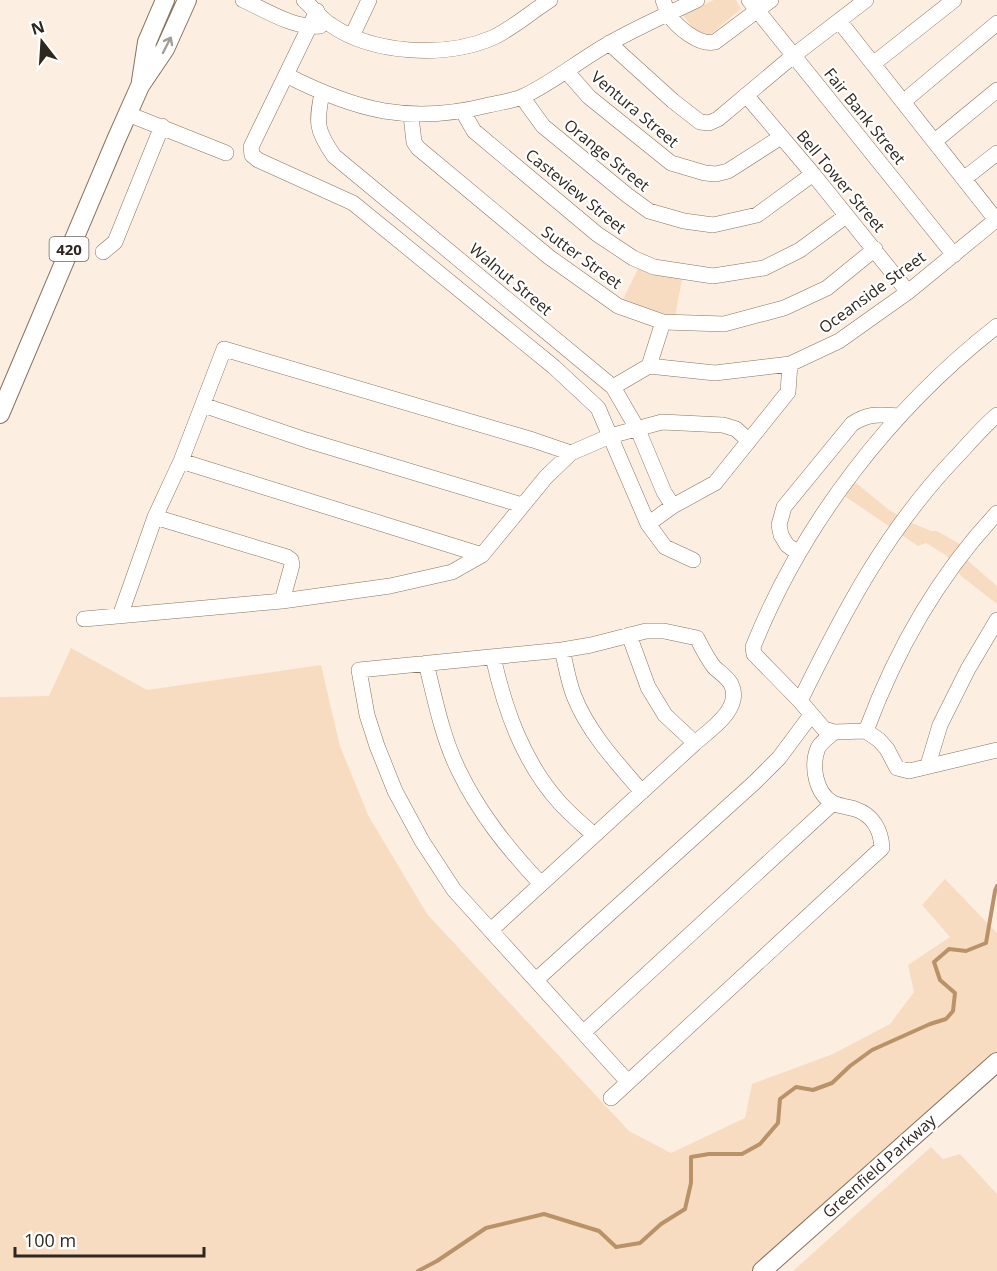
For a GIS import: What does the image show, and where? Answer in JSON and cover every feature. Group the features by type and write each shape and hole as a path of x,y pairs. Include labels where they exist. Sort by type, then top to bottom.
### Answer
{"main road":[{"name":"420","path":"140,86 147,42 165,0"},
{"name":"420","path":"0,414 140,86 165,49 187,0"},
{"name":"Greenfield Parkway","path":"762,1271 997,1062"}],"street":[{"path":"243,0 290,21 310,27 329,24"},
{"path":"304,0 329,24 351,36 388,47 426,51 460,48 493,38 550,0"},
{"path":"351,36 369,0"},
{"path":"286,75 322,93 361,107 411,116 463,112 522,97 567,72 666,7 697,0"},
{"path":"666,7 682,28 710,44 715,42 754,5 771,0"},
{"path":"609,44 673,101 700,122 709,123 718,120 794,56 866,0"},
{"path":"873,64 954,0"},
{"name":"Fair Bank Street","path":"754,5 954,255"},
{"path":"317,11 251,147 252,155 258,160 353,203 554,367 598,408 648,524 665,547 693,560"},
{"path":"840,22 997,220"},
{"path":"903,102 997,23"},
{"name":"Ventura Street","path":"567,72 589,97 671,163 705,174 728,171 781,137"},
{"path":"934,141 997,90"},
{"name":"Walnut Street","path":"322,93 317,118 321,138 334,156 612,387 638,430 664,492 673,506"},
{"name":"Bell Tower Street","path":"746,95 875,249 908,292"},
{"name":"Orange Street","path":"522,97 543,126 627,195 649,211 684,221 713,225 757,215 813,174"},
{"name":"Casteview Street","path":"463,112 474,130 597,234 633,258 654,267 713,276 764,268 800,250 846,216"},
{"path":"128,114 226,153"},
{"name":"Sutter Street","path":"411,116 414,142 418,148 549,257 618,306 663,322 724,324 784,308 827,288 875,249"},
{"path":"103,252 115,242 162,126"},
{"path":"965,178 997,153"},
{"name":"Oceanside Street","path":"649,366 715,373 790,364 839,341 908,292 997,220"},
{"path":"612,387 649,366 663,322"},
{"path":"997,326 939,375 873,446 841,488 798,553 770,604 753,647 754,654 824,729 834,732 866,731 883,744 897,768 909,771 997,750"},
{"path":"120,616 155,517 181,461 224,349 571,453"},
{"path":"648,524 673,506 715,483 788,392 790,364"},
{"path":"203,405 306,440 522,505"},
{"path":"798,553 787,544 781,535 779,525 784,507 852,424 874,414 900,416"},
{"path":"800,701 857,589 885,545 940,474 997,415"},
{"path":"84,619 282,601 390,586 452,572 482,555 546,477 571,453 610,436 662,422 723,424 736,429 749,441"},
{"path":"181,461 482,555"},
{"path":"866,731 880,694 925,606 957,558 997,513"},
{"path":"155,517 287,557 291,560 292,565 282,601"},
{"path":"928,765 940,726 968,669 997,620"},
{"path":"491,930 695,744 733,704 735,695 730,682 714,667 697,638 664,631 646,631 562,650 359,670 367,715 395,791 422,841 454,890 628,1082"},
{"path":"628,635 648,687 665,715 695,744"},
{"path":"562,650 574,695 589,725 642,792"},
{"path":"493,657 502,695 517,736 534,768 561,803 594,835"},
{"path":"426,663 440,720 457,768 479,807 507,848 542,884"},
{"path":"536,980 779,758 811,714"},
{"path":"610,1098 882,848 882,836 878,827 867,815 833,803 818,784 814,767 818,746 834,732"},
{"path":"584,1032 833,803"}],"shaded area":[{"path":"714,0 736,0 741,9 706,38 695,31 682,14"},
{"path":"639,267 682,279 675,317 622,301"},
{"path":"855,482 889,510 914,524 937,531 960,544 968,561 997,586 997,604 961,576 947,556 926,543 918,546 843,495"},
{"path":"71,648 147,690 321,665 340,746 368,815 427,914 629,1131 671,1153 745,1118 752,1084 833,1054 890,1024 914,992 908,965 950,937 922,905 945,879 997,933 997,1055 751,1271 0,1271 0,697 49,696"},
{"path":"931,1147 943,1159 960,1154 997,1194 997,1271 793,1271"}],"waterway":[{"path":"418,1271 486,1228 544,1214 599,1231 616,1247 640,1243 661,1224 685,1209 691,1183 691,1157 709,1154 742,1154 760,1144 778,1123 780,1099 796,1087 813,1090 832,1083 872,1050 946,1019 953,1011 955,993 940,980 934,962 949,949 966,951 986,943 997,886"}]}
